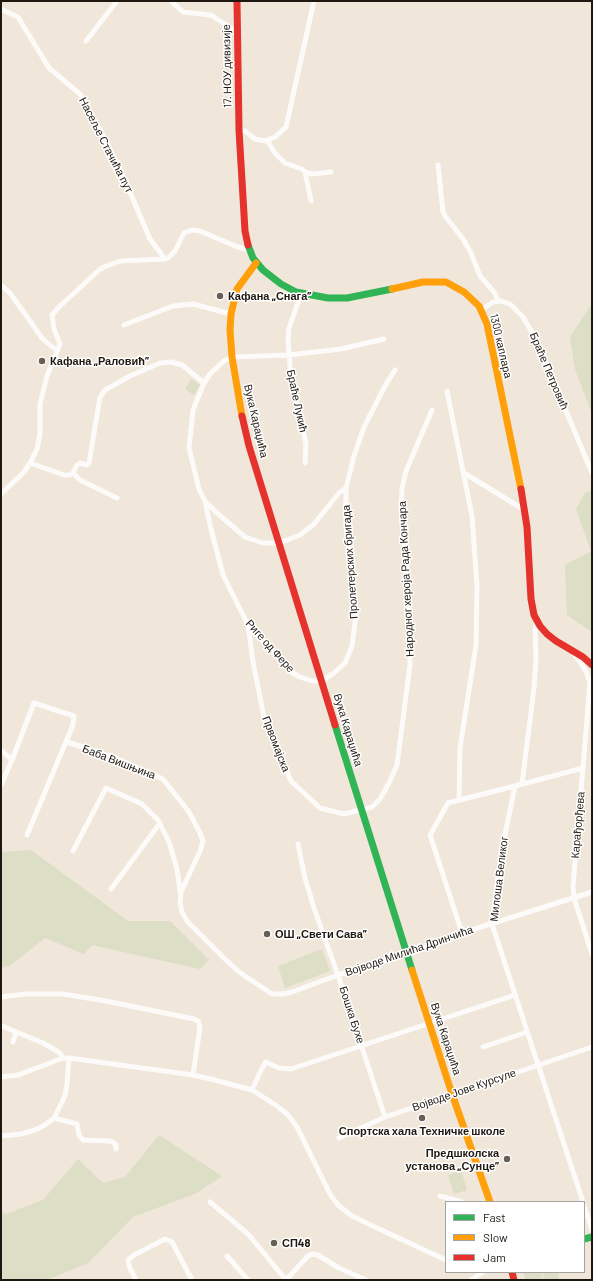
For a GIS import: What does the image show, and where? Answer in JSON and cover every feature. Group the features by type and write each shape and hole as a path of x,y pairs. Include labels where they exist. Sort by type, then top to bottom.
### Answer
{"street":[{"path":"86,41 117,1"},
{"path":"171,1 183,12 211,15 237,32"},
{"name":"17. НОУ дивизије","path":"237,1 239,130 245,231 249,250"},
{"path":"239,130 245,131 258,140 268,141 280,134 287,126 314,1"},
{"name":"Насеље Стачића пут","path":"1,9 18,17 49,68 80,94 121,171 150,239 164,259"},
{"path":"268,141 280,160 302,168 305,172 311,201"},
{"name":"1300 каплара","path":"438,165 443,212 465,242 480,276 494,292 498,300"},
{"path":"305,172 312,174 331,172"},
{"path":"1,494 16,481 30,463 36,450 40,434 40,404 43,390 60,344 54,329 52,315 58,307 99,270 113,262 164,259 172,256 184,233 193,230 200,231 235,246 249,250"},
{"name":"1300 каплара","path":"249,250 256,263 267,274 280,284 301,294 347,298 423,282 438,281 450,283 460,289 472,299 481,310 487,324 526,512 531,599 537,621"},
{"name":"Вука Караџића","path":"256,263 237,289 231,314 230,330 232,357 239,403 247,440 361,810 452,1094 490,1201"},
{"path":"1,285 10,293 42,338 57,350"},
{"name":"Браће Лукић","path":"301,294 289,328 288,355 291,378 306,444 305,463"},
{"path":"481,310 498,300"},
{"name":"Браће Петровић","path":"498,300 506,302 516,309 531,329 592,473"},
{"path":"124,325 172,306 193,304 231,314"},
{"path":"346,488 339,493 314,524 300,535 279,543 263,543 246,537 205,501 199,489 189,448 193,410 204,383 214,370 224,361 232,357 288,355 341,349 384,339"},
{"path":"30,463 64,475 74,473 77,465 80,463 87,465 89,463 100,397 104,390 130,376 166,362 171,362 182,365 204,383"},
{"name":"Пролетерских бригада","path":"321,680 334,673 345,663 352,646 356,615 346,527 346,488 354,456 364,427 395,370"},
{"path":"447,391 472,516 477,585 476,638 460,748 459,800"},
{"name":"Народног хероја Рада Кончара","path":"361,810 372,807 380,799 397,765 410,665 408,584 401,510 402,488 406,471 432,410"},
{"path":"74,473 80,480 118,498"},
{"path":"464,473 526,512"},
{"name":"Риге од Фере","path":"205,501 224,575 248,625 290,671 300,677 312,681 321,680"},
{"path":"537,621 547,634 583,657 592,665"},
{"path":"522,784 534,688 536,659 535,630 537,621"},
{"name":"Првомајска","path":"248,625 253,662 266,722 291,781 320,808 344,814 361,810"},
{"name":"Карађорђева","path":"572,650 586,671 590,683 573,886 574,898 592,954"},
{"path":"1,785 34,703 74,716 73,725 67,742 27,835"},
{"name":"Баба Вишњина","path":"67,742 116,758 163,779 189,812 200,833 202,841 202,846 181,892 180,902 182,912 187,921 239,972 272,994"},
{"path":"1,750 12,760"},
{"path":"462,934 430,835 448,803 583,768"},
{"name":"Милоша Великог","path":"515,786 501,854 492,924 583,1201"},
{"path":"73,851 106,788 142,804 158,820 168,842 177,869 181,892"},
{"path":"111,889 160,823"},
{"name":"Бошка Бухе","path":"298,844 305,878 385,1117"},
{"name":"Војводе Милића Дринчића","path":"272,994 292,992 338,975 407,954 462,934 592,892"},
{"path":"1,997 25,994 63,994 106,1001 198,1020 200,1028 193,1075"},
{"path":"252,1090 266,1062 279,1068 291,1069 516,995"},
{"path":"1,1136 21,1134 35,1130 54,1118 65,1096 67,1084 66,1058 48,1046 2,1026"},
{"path":"13,1042 16,1032"},
{"path":"483,1047 527,1032"},
{"name":"Војводе Јове Курсуле","path":"339,1138 385,1117 592,1047"},
{"path":"1,1077 18,1075 66,1058 193,1075 252,1090 277,1106 297,1127 331,1196 339,1206 352,1216 445,1260"},
{"path":"54,1118 77,1124 79,1135 83,1140 111,1141 116,1145 116,1149"},
{"path":"440,1196 458,1201"},
{"path":"210,1202 248,1234 286,1280 308,1256 312,1254 318,1255 339,1268 366,1280"},
{"path":"585,1209 592,1230"},
{"path":"136,1280 129,1266 128,1260 134,1255 165,1239 172,1242 192,1280"},
{"path":"227,1256 248,1280"},
{"path":"471,1280 480,1273"}],"green space":[{"path":"592,303 592,414 575,369 570,337"},
{"path":"191,379 200,385 194,395 185,389"},
{"path":"592,490 592,632 567,615 565,565 591,551 576,509 585,493"},
{"path":"31,850 128,921 170,921 209,960 200,969 92,945 84,954 45,938 10,966 1,967 1,852"},
{"path":"322,949 330,971 285,988 278,966"},
{"path":"159,1135 222,1176 197,1193 133,1217 88,1263 47,1280 1,1280 1,1212 6,1214 43,1200 78,1159 103,1183 125,1177"},
{"path":"461,1170 467,1190 454,1194 448,1175"},
{"path":"523,1273 541,1273 543,1280 526,1280"},
{"path":"542,1273 558,1273 560,1280 545,1280"}],"traffic: fast":[{"path":"248,245 253,258 263,270 281,284 296,292 328,298 347,298 392,289"},
{"path":"335,725 412,970"},
{"path":"585,1239 592,1237"}],"traffic: slow":[{"path":"242,416 232,357 230,330 231,314 237,289 256,263"},
{"path":"392,289 423,282 446,282 464,292 479,306 487,324 521,489"},
{"path":"412,970 452,1094 490,1201"}],"traffic: jam":[{"path":"237,1 239,130 245,231 248,245"},
{"path":"242,416 249,446 335,725"},
{"path":"521,489 527,527 531,599 534,615 540,626 547,634 583,657 592,665"},
{"path":"512,1273 514,1280"}],"place":[{"name":"Кафана „Снага”","path":"220,296"},
{"name":"Кафана „Раловић”","path":"42,361"},
{"name":"ОШ „Свети Сава”","path":"267,934"},
{"name":"Спортска хала Техничке школе","path":"422,1118"},
{"name":"Предшколска установа „Сунце”","path":"507,1159"},
{"name":"СП48","path":"274,1243"}]}
